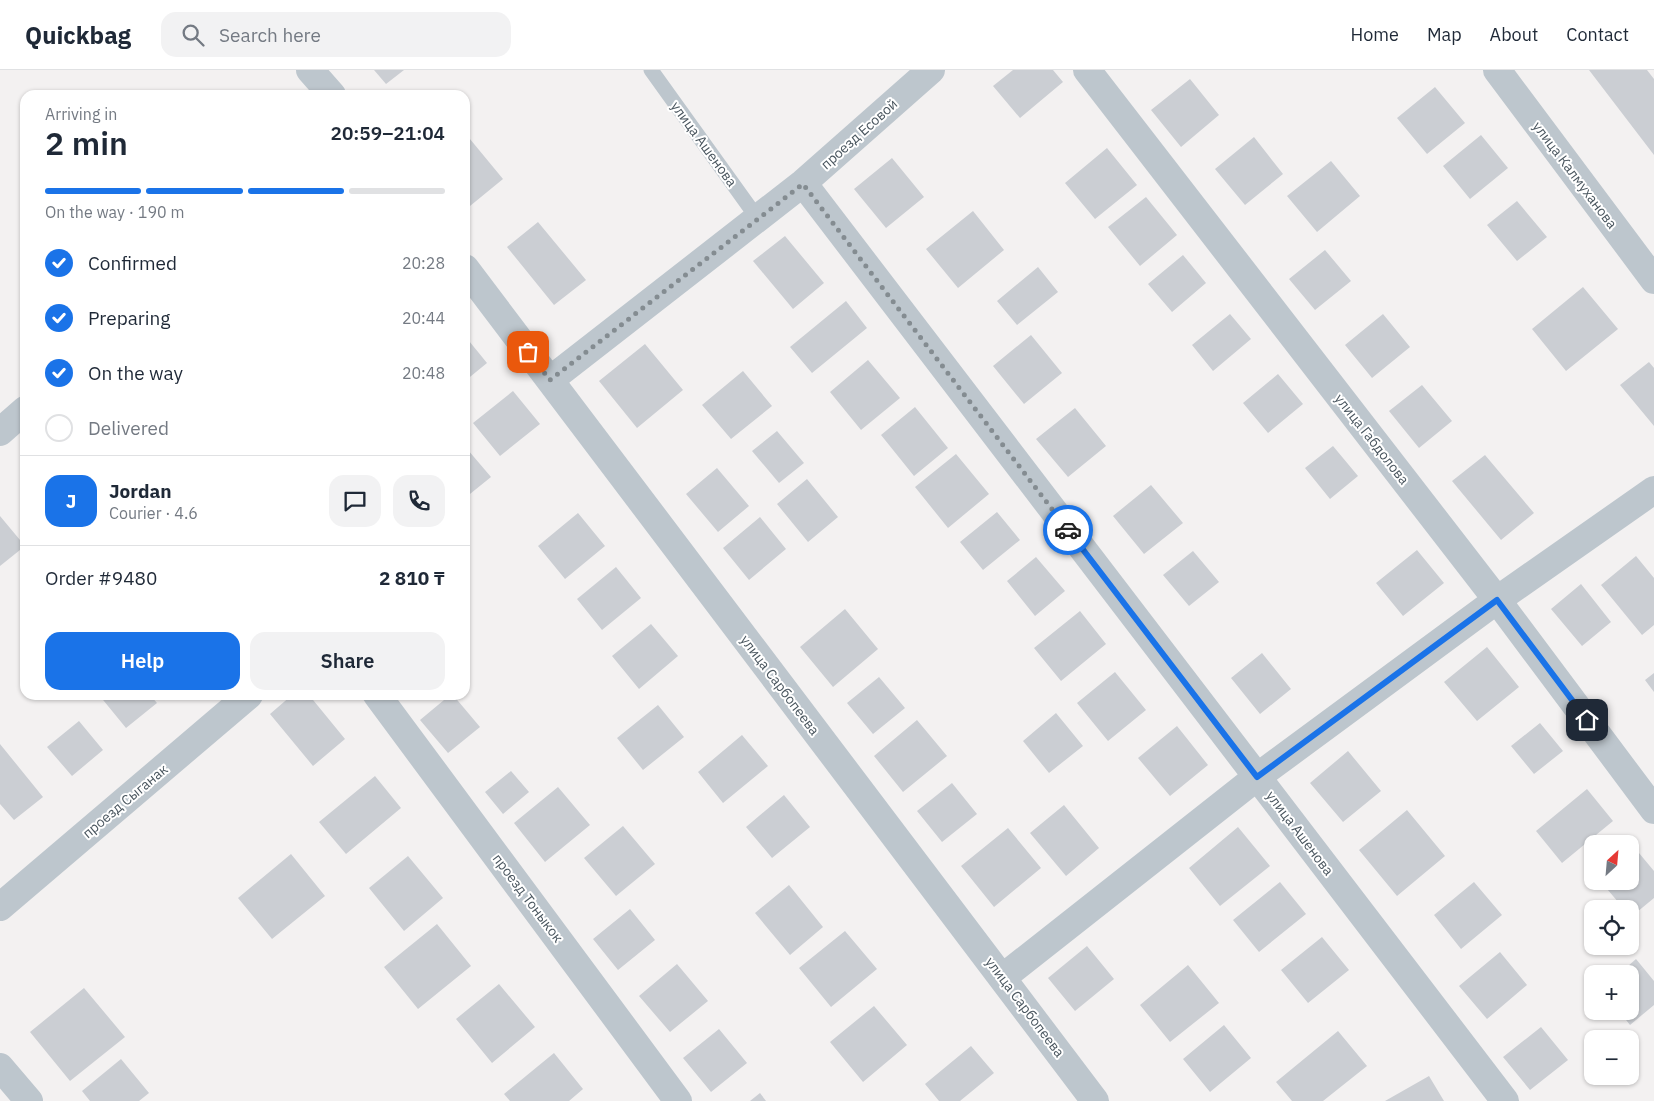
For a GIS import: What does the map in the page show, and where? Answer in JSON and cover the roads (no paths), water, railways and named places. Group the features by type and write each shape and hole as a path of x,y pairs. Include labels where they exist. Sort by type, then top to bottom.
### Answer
{"street":[{"path":"310,70 328,90"},
{"name":"проезд Есовой","path":"550,380 803,184 931,70"},
{"name":"улица Габдолова","path":"1087,70 1497,600 1654,810"},
{"name":"улица Калмуханова","path":"1497,70 1654,280"},
{"name":"улица Ашенова","path":"803,184 1505,1101"},
{"name":"улица Сарбопеева","path":"470,275 1096,1101"},
{"path":"0,432 20,414"},
{"path":"1002,978 1257,777 1497,600 1654,490"},
{"name":"проезд Сыганак","path":"0,906 243,700"},
{"name":"проезд Тоныкок","path":"382,700 678,1101"},
{"path":"0,1068 29,1101"}],"lane":[{"name":"улица Ашенова","path":"651,70 758,219"}]}
